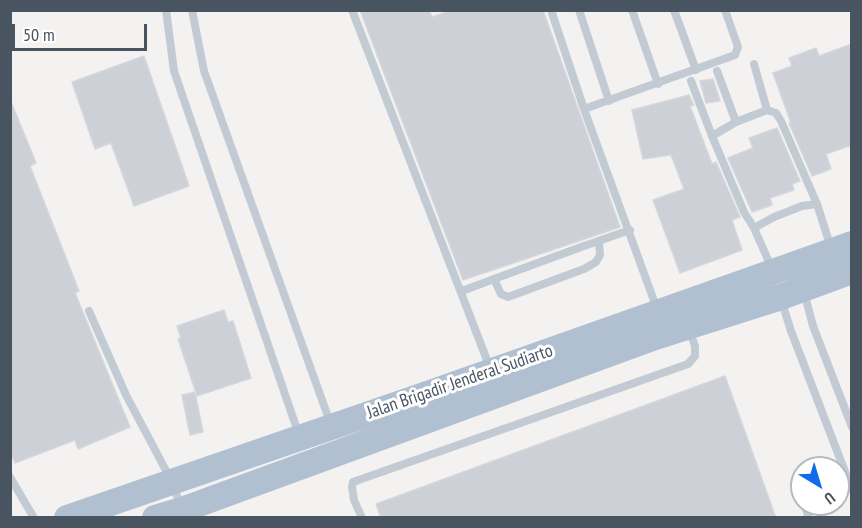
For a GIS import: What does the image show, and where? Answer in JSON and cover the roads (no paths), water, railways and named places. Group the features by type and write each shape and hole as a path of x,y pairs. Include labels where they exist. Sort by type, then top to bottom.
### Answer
{"main road":[{"name":"Jalan Brigadir Jenderal Sudiarto","path":"155,518 183,514 465,405 688,326 787,280 842,248"},
{"name":"Jalan Brigadir Jenderal Sudiarto","path":"67,518 658,312 787,280 852,271"}],"lane":[{"path":"166,10 174,71 301,438"},
{"path":"192,10 204,71 332,426"},
{"path":"352,10 491,371"},
{"path":"551,10 584,109 658,312"},
{"path":"579,10 609,101"},
{"path":"632,10 658,84"},
{"path":"674,10 696,70"},
{"path":"584,109 735,55 738,47 725,10"},
{"path":"754,64 767,110"},
{"path":"717,71 736,122"},
{"path":"691,81 744,212 813,326 852,427"},
{"path":"712,136 736,122 767,110 776,113 817,204 842,248"},
{"path":"754,228 802,206 817,204"},
{"path":"462,291 630,230"},
{"path":"494,279 501,294 508,297 584,269 596,262 600,255 599,241"},
{"path":"787,280 791,331 836,456"},
{"path":"89,311 126,395 171,480 183,514"},
{"path":"362,518 351,488 353,482 688,364 695,356 695,346 688,326"},
{"path":"10,477 34,518"}]}
